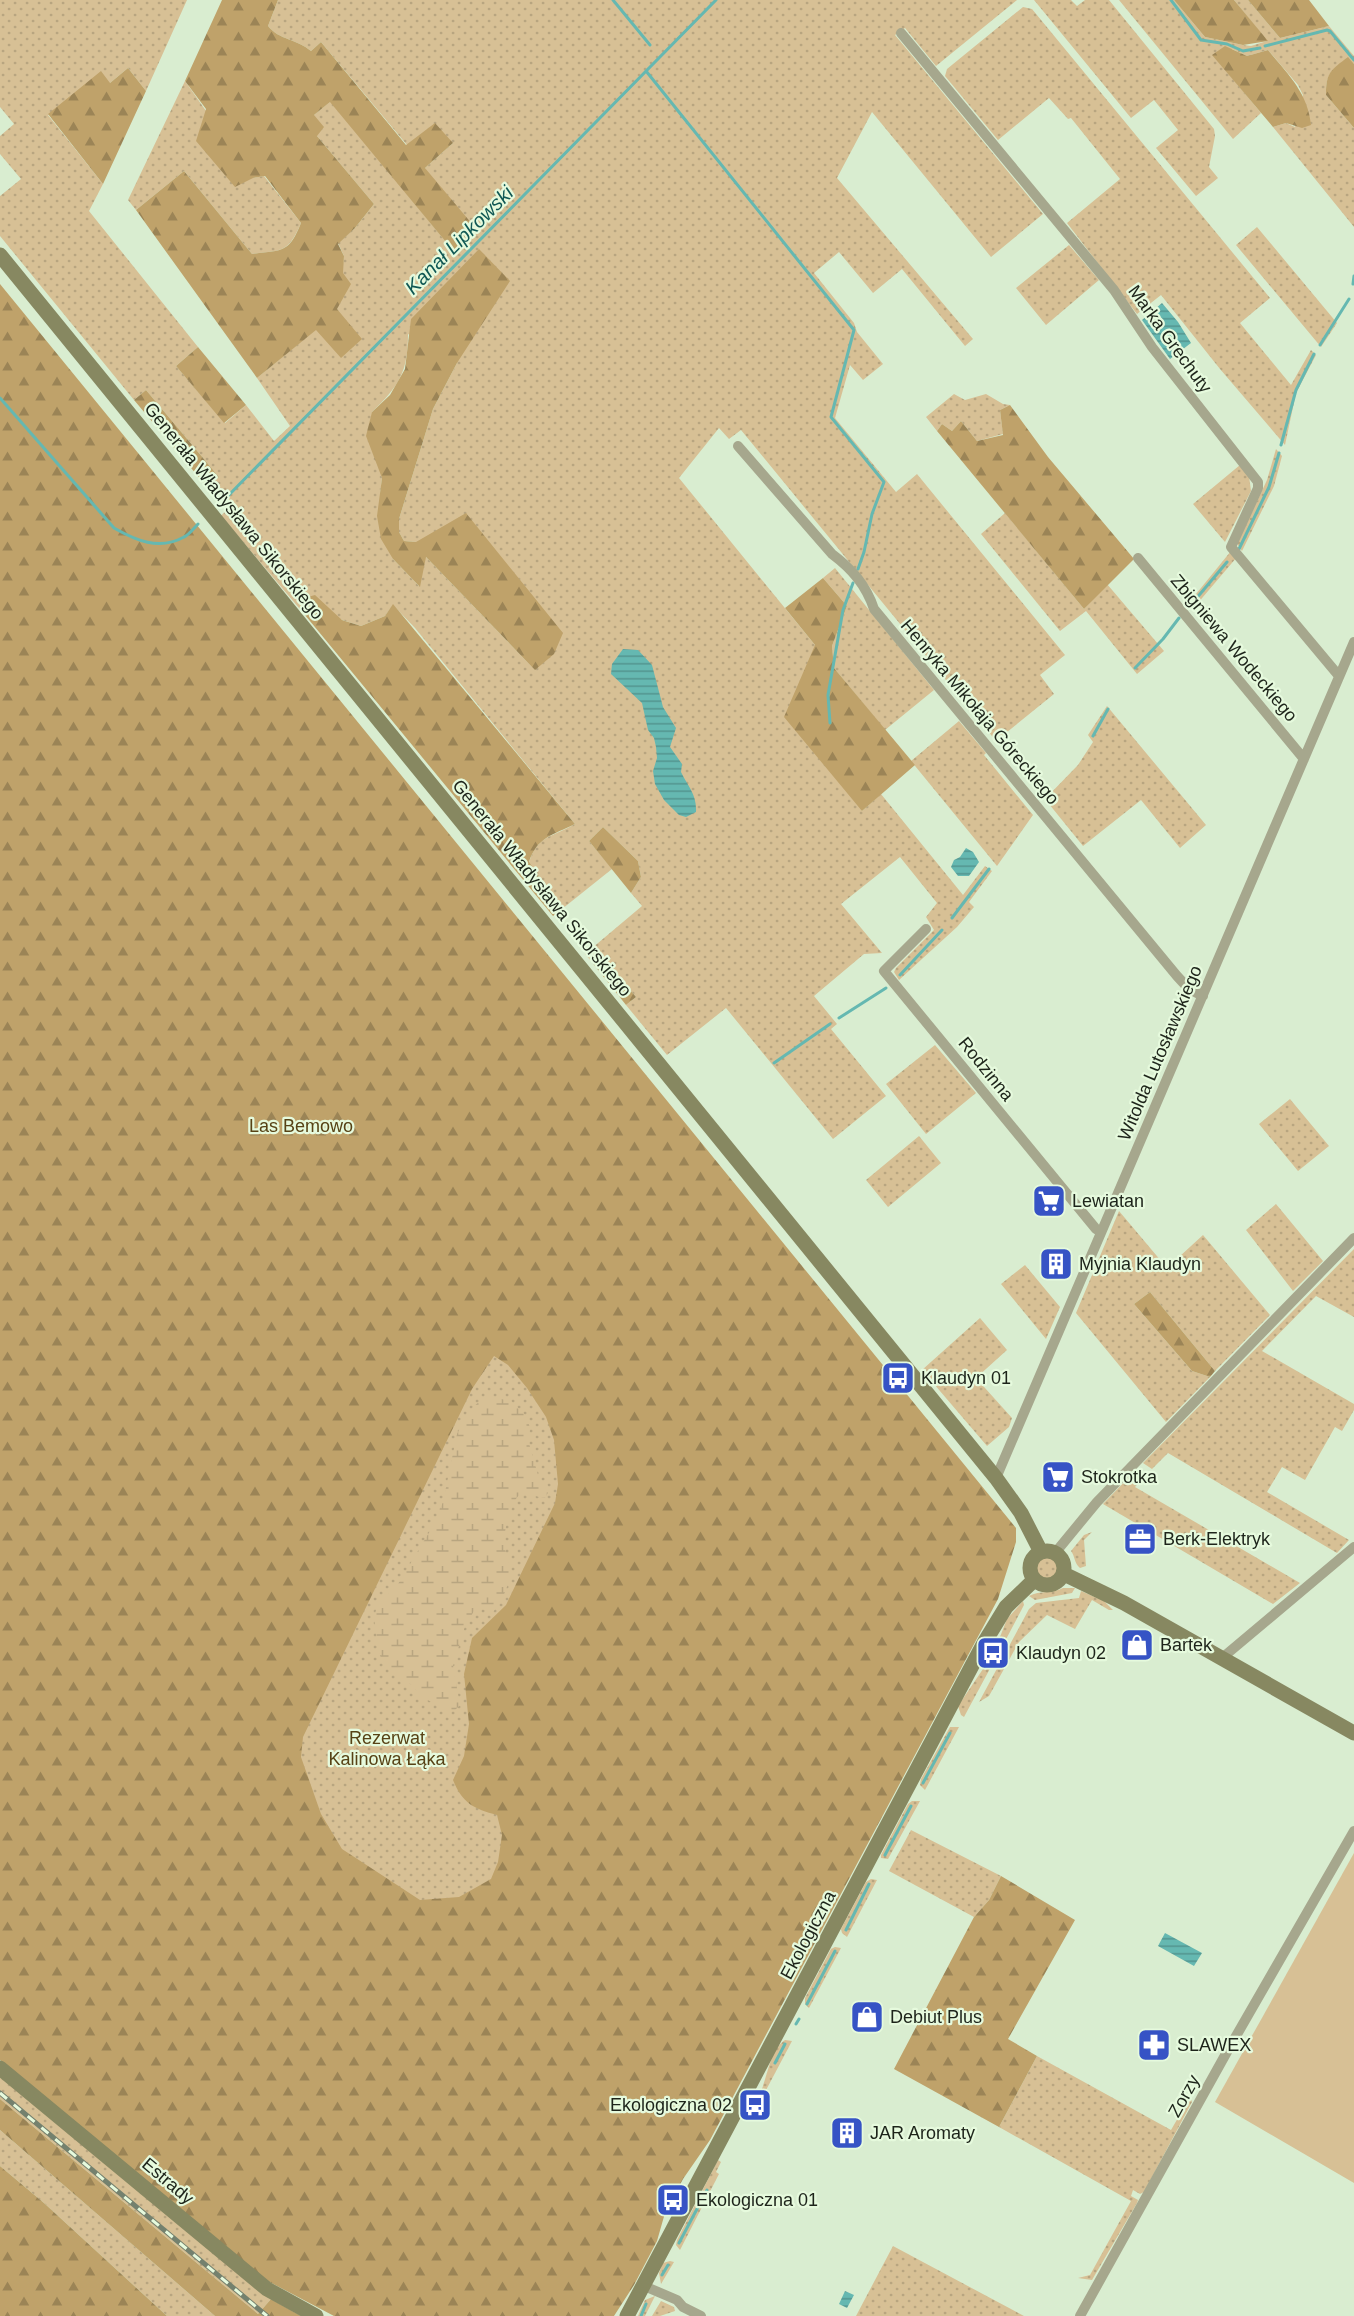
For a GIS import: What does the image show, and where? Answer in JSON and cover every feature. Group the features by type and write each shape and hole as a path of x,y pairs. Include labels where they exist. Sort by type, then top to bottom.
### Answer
{"main road":[{"name":"Generała Władysława Sikorskiego","path":"0,255 996,1478 1048,1553"},
{"path":"1048,1553 1063,1562 1064,1574 1053,1585 1044,1585 1034,1580 1030,1572 1030,1565 1035,1557 1048,1553"},
{"path":"1064,1574 1124,1603 1354,1733"},
{"name":"Ekologiczna","path":"627,2316 984,1643 1006,1607 1034,1580"},
{"name":"Estrady","path":"0,2068 267,2289 316,2316"}],"street":[{"name":"Marka Grechuty","path":"901,33 1114,290 1152,347 1258,482 1258,488 1231,547 1339,676"},
{"name":"Henryka Mikołaja Góreckiego","path":"738,446 832,554 845,564 863,584 874,609 1176,976 1189,989 1203,996"},
{"name":"Zbigniewa Wodeckiego","path":"1138,558 1304,759"},
{"name":"Witolda Lutosławskiego","path":"996,1478 1354,642"},
{"name":"Rodzinna","path":"926,928 884,971 1096,1229 1101,1231"},
{"path":"1048,1553 1354,1238"},
{"path":"1222,1658 1354,1547"},
{"name":"Zorzy","path":"1080,2316 1228,2050 1354,1831"},
{"path":"644,2286 677,2300 684,2307 701,2316"}],"green space":[{"path":"0,0 187,0 146,91 128,68 110,83 48,115 103,184 89,211 198,347 176,366 225,423 246,405 274,441 290,426 257,378 337,309 344,256 338,243 355,228 374,204 317,136 314,115 331,101 455,253 425,168 453,143 407,145 321,42 311,51 272,31 268,26 278,0 1017,0 936,66 905,28 895,35 1043,214 991,257 872,112 837,178 973,339 965,346 902,269 873,293 839,252 814,273 883,364 863,380 850,365 835,418 896,492 917,474 1065,655 1040,675 1054,694 996,741 741,430 729,439 719,428 679,478 815,645 862,811 881,794 963,895 985,866 992,871 969,902 974,907 957,927 899,980 894,972 896,968 934,930 926,917 937,903 900,857 841,904 882,953 864,954 814,996 837,1024 831,1029 886,1096 833,1139 726,1008 667,1055 626,1005 636,997 602,957 596,956 591,961 585,954 642,906 631,893 641,877 638,861 603,827 589,841 612,869 562,909 529,863 536,847 541,842 575,824 415,628 393,605 385,616 361,626 302,607 305,615 221,516 227,509 207,487 219,477 146,390 134,400 0,236 0,196 21,179 0,154 0,136 14,124 0,107","holes":["408,334 457,363 433,409 399,519 399,532 404,541 416,542 535,670 425,556 419,586 393,559 380,495 382,478 372,412 400,378 406,359"]},
{"path":"222,0 278,0 268,26 272,31 311,51 321,42 406,145 435,123 453,143 425,168 478,231 455,253 330,102 314,115 324,127 317,136 374,204 355,228 338,244 344,256 343,273 351,284 337,309 362,339 341,358 316,330 257,378 136,210 184,171 252,254 284,248 297,233 301,223 265,176 253,178 235,187 196,141 206,109 185,81"},
{"path":"1034,0 1071,0 1077,6 1085,0 1109,0 1214,129 1215,136 1209,167 1218,178 1196,196 1156,148 1178,130 1154,100 1131,118"},
{"path":"1119,0 1174,0 1205,37 1251,46 1267,41 1234,0 1248,0 1280,38 1329,26 1354,56 1354,64 1348,58 1328,77 1326,95 1354,128 1354,227 1273,127 1286,123 1295,127 1303,95 1298,85 1268,50 1247,56 1232,49 1213,55 1261,113 1233,139"},
{"path":"1174,0 1234,0 1268,41 1243,45 1205,37"},
{"path":"1248,0 1309,0 1329,26 1280,38"},
{"path":"1023,7 1032,9 1270,298 1240,323 1291,385 1311,350 1316,355 1296,393 1285,445 1161,295 1137,314 1067,223 1120,179 1071,118 1068,119 1049,98 998,140 945,76 947,69"},
{"path":"1225,46 1247,56 1268,50 1290,76 1301,94 1306,103 1311,125 1302,128 1286,123 1273,127 1212,55"},
{"path":"1348,57 1354,64 1354,128 1326,95 1328,76"},
{"path":"128,68 146,91 103,184 48,114 101,71 110,83"},
{"path":"185,81 253,178 264,176 301,223 288,245 271,252 252,254 184,171 136,210 128,200"},
{"path":"1257,227 1337,323 1321,347 1236,245"},
{"path":"1069,245 1099,280 1046,325 1016,288"},
{"path":"479,249 510,281 457,363 433,409 399,519 399,532 404,541 416,542 466,513 563,633 554,654 535,670 426,557 420,587 393,559 381,539 377,516 382,478 366,436 372,412 390,395 405,369 411,319"},
{"name":"Las Bemowo","path":"0,284 1016,1528 1016,1542 998,1599 710,2140 683,2179 665,2213 657,2241 634,2285 614,2316 334,2316 262,2278 0,2060","holes":["494,1356 508,1365 546,1417 554,1440 558,1484 555,1503 506,1605 472,1638 464,1674 469,1724 464,1756 453,1780 460,1794 470,1804 497,1815 502,1835 498,1862 491,1879 459,1897 420,1900 342,1849 321,1814 301,1757 303,1737 472,1389"]},
{"path":"198,347 246,405 224,423 176,366"},
{"path":"146,390 219,477 207,487 134,400"},
{"path":"954,394 965,400 986,394 1003,404 1010,405 1000,410 1003,434 977,441 961,421 952,431 942,424 937,431 926,417"},
{"path":"1010,405 1048,457 1134,559 1084,609 937,431 942,424 952,431 961,421 977,441 1003,435 1000,410"},
{"path":"1276,449 1282,456 1274,486 1242,551 1237,544 1267,480"},
{"path":"1240,465 1249,476 1251,491 1225,542 1193,504"},
{"path":"1005,513 1084,609 1107,584 1164,651 1137,674 1086,611 1060,631 981,534"},
{"path":"1231,551 1237,557 1197,604 1192,599"},
{"path":"835,568 934,690 885,730 834,668 832,646 847,606 823,578"},
{"path":"823,578 847,606 832,646 834,668 915,765 862,811 784,717 815,645 785,608"},
{"path":"315,595 342,620 361,626 385,616 393,604 575,824 541,842 529,862 562,909 553,916 305,615 302,607 304,598"},
{"path":"1107,706 1206,825 1180,848 1141,800 1083,846 1045,799 1078,765 1093,742 1088,735"},
{"path":"959,721 1033,815 997,866 911,761"},
{"path":"603,827 638,861 641,877 631,893 589,841"},
{"path":"596,956 602,957 636,997 626,1005 591,961"},
{"path":"935,1045 976,1093 926,1134 886,1084"},
{"path":"1290,1099 1329,1146 1298,1171 1259,1124"},
{"path":"919,1136 941,1163 888,1207 866,1180"},
{"path":"1276,1204 1323,1261 1293,1291 1246,1230"},
{"path":"1119,1211 1167,1268 1203,1235 1270,1315 1215,1371 1150,1292 1134,1304 1192,1371 1210,1377 1166,1422 1076,1313"},
{"path":"1354,1249 1354,1317 1316,1296 1262,1351 1354,1404 1354,1410 1342,1431 1335,1427 1305,1480 1282,1467 1267,1492 1349,1540 1337,1553 1168,1453 1152,1469 1143,1463"},
{"path":"1025,1265 1060,1307 1046,1339 1001,1284"},
{"path":"1150,1292 1215,1371 1210,1377 1192,1371 1134,1304"},
{"name":"Rezerwat Kalinowa Łąka","path":"504,1296 584,1493 497,1815 527,1864 433,1916 335,1850 292,1747"},
{"path":"980,1318 1007,1350 976,1378 1012,1418 1009,1427 987,1446 922,1370"},
{"path":"485,1396 511,1401 524,1414 528,1420 530,1429 528,1440 540,1482 550,1489 545,1498 522,1494 515,1501 504,1539 510,1571 508,1585 493,1612 482,1609 474,1611 465,1626 453,1666 460,1705 454,1711 420,1696 413,1686 384,1665 379,1653 374,1618 377,1606 398,1584 433,1526 443,1502 457,1434 467,1413"},
{"path":"1133,1473 1146,1475 1135,1487 1300,1583 1273,1604 1103,1504"},
{"path":"1092,1532 1084,1540 1086,1566 1080,1568 1071,1551 1084,1535"},
{"path":"1047,1558 1055,1561 1058,1569 1055,1577 1047,1580 1039,1577 1036,1569 1039,1561"},
{"path":"1075,1588 1072,1593 1035,1600 1029,1596 1055,1591"},
{"path":"1081,1591 1104,1601 1113,1610 1092,1600 1075,1629 1047,1615 1019,1642 989,1696 979,1702 1029,1609 1036,1603 1079,1598"},
{"path":"1023,1601 1024,1605 1003,1645 998,1642 1007,1619"},
{"path":"998,1649 1000,1650 964,1717 958,1706 983,1669 986,1670"},
{"path":"950,1727 959,1727 925,1790 920,1785 921,1779"},
{"path":"912,1801 920,1801 888,1859 881,1858 908,1804"},
{"path":"911,1830 1001,1876 989,1900 974,1917 889,1871"},
{"path":"1354,1853 1354,2183 1215,2102"},
{"path":"1001,1876 1075,1920 1008,2039 1037,2056 999,2127 894,2069 974,1917 989,1900"},
{"path":"871,1879 877,1880 847,1937 841,1929 866,1882"},
{"path":"841,1948 809,2008 805,2004 805,1998 831,1949"},
{"path":"785,2040 792,2041 765,2092 761,2091 773,2056"},
{"path":"1037,2056 1171,2130 1190,2097 1192,2102 1144,2192 1140,2194 1133,2190 1131,2196 1138,2200 1137,2203 1092,2280 1078,2278 1090,2275 1131,2201 999,2127"},
{"path":"0,2076 271,2299 258,2314 0,2099"},
{"path":"0,2099 258,2314 271,2299 301,2316 215,2316 0,2130"},
{"path":"0,2130 215,2316 167,2316 44,2203 0,2166"},
{"path":"718,2160 721,2162 716,2172 719,2174 680,2250 676,2245 677,2240"},
{"path":"0,2166 44,2203 167,2316 0,2316"},
{"path":"893,2246 1024,2316 856,2316"},
{"path":"674,2262 661,2284 659,2273 663,2263"},
{"path":"655,2296 645,2316 638,2316 645,2300"},
{"path":"661,2301 674,2307 675,2311 652,2316"}],"water":[{"path":"1162,303 1178,322 1191,343 1170,359 1142,320"},
{"path":"623,649 638,650 652,665 663,707 676,728 670,747 682,764 681,772 694,795 696,806 696,812 686,817 679,815 664,800 655,784 653,771 657,758 656,747 654,738 648,730 642,703 611,674 612,664"},
{"path":"966,848 973,852 979,862 969,876 958,876 951,867 954,860 960,857"},
{"path":"1165,1933 1202,1953 1194,1966 1158,1946"},
{"path":"845,2291 854,2295 847,2308 839,2304"}],"waterway":[{"path":"613,0 650,45"},
{"name":"Kanał Lipkowski","path":"223,501 716,0"},
{"path":"1171,0 1201,40 1227,44 1243,51 1260,48"},
{"path":"1265,46 1327,30 1354,60"},
{"path":"646,71 854,330 831,417 884,482 872,514 858,569"},
{"path":"1353,284 1354,276"},
{"path":"1320,345 1349,299"},
{"path":"1281,445 1296,390 1314,354"},
{"name":"Kanał Lipkowski","path":"0,398 114,528 139,540 165,543 186,536 198,524"},
{"path":"1239,549 1269,487 1279,453"},
{"path":"1195,600 1227,562"},
{"path":"830,723 828,695 843,610 853,583"},
{"path":"1135,668 1163,639 1179,618"},
{"path":"1093,736 1108,709"},
{"path":"952,918 989,869"},
{"path":"900,975 942,930"},
{"path":"839,1018 886,988"},
{"path":"774,1063 830,1024"},
{"path":"923,1783 950,1733"},
{"path":"885,1855 911,1806"},
{"path":"846,1930 869,1884"},
{"path":"807,2004 835,1951"},
{"path":"796,2024 799,2019"},
{"path":"775,2063 785,2044"},
{"path":"679,2243 707,2190"},
{"path":"662,2275 668,2265"},
{"path":"641,2316 646,2304"}],"railway":[{"path":"0,2093 267,2316"}],"place":[{"name":"Lewiatan","path":"1049,1201"},
{"name":"Myjnia Klaudyn","path":"1056,1264"},
{"name":"Klaudyn 01","path":"898,1378"},
{"name":"Stokrotka","path":"1058,1477"},
{"name":"Berk-Elektryk","path":"1140,1539"},
{"name":"Bartek","path":"1137,1645"},
{"name":"Klaudyn 02","path":"993,1653"},
{"name":"Debiut Plus","path":"867,2017"},
{"name":"SLAWEX","path":"1154,2045"},
{"name":"Ekologiczna 02","path":"755,2105"},
{"name":"JAR Aromaty","path":"847,2133"},
{"name":"Ekologiczna 01","path":"673,2200"}]}
